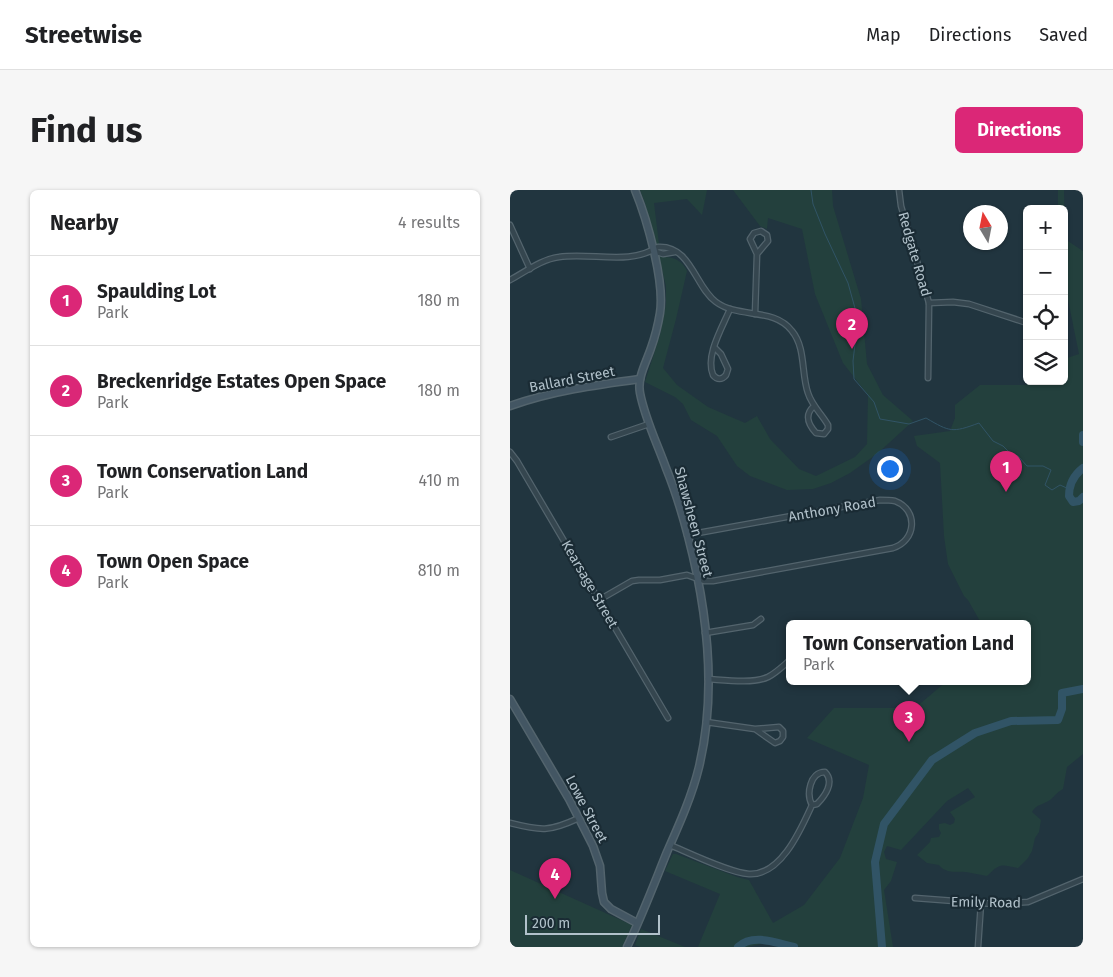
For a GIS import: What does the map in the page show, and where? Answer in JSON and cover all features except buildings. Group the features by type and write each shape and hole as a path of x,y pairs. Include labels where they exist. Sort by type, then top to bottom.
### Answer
{"main road":[{"name":"Shawsheen Street","path":"627,947 670,845 699,768 706,722 708,679 705,633 698,579 688,535 640,393 640,380 652,346 660,313 660,288 653,251 636,190"},
{"name":"Ballard Street","path":"510,406 561,391 640,380"},
{"name":"Lowe Street","path":"510,699 592,843 599,862 604,902 611,909 637,923"}],"street":[{"name":"Redgate Road","path":"899,190 929,303 928,378"},
{"path":"510,225 530,269"},
{"path":"755,314 758,254 750,239 754,233 761,231 767,236 768,241 758,254"},
{"path":"510,280 557,257 619,258 653,251 662,247 670,248 685,259 708,295 718,304 730,309 777,319 788,326 794,333 800,346 806,387 814,406 828,423 828,429 824,434 816,432 808,421 808,414 814,406"},
{"path":"929,303 953,302 969,304 1023,322"},
{"path":"714,347 721,354 728,367 727,374 722,378 715,378 711,372 710,361 714,347 730,309"},
{"path":"611,437 649,424"},
{"name":"Kearsage Street","path":"510,452 668,718"},
{"name":"Anthony Road","path":"688,535 880,500 896,502 907,510 910,516 911,535 906,542 893,548 712,581 698,579"},
{"path":"599,600 632,581 660,580 687,575 698,579"},
{"path":"705,633 753,624 761,619"},
{"path":"708,679 751,680 762,678 776,672 786,663"},
{"path":"706,722 755,730 779,727 783,731 783,737 780,741 772,742 755,730"},
{"path":"670,845 740,873 758,874 770,868 788,850 812,805 808,796 811,785 819,773 825,772 830,783 822,800 812,805"},
{"path":"510,822 530,828 548,830 579,818"},
{"name":"Emily Road","path":"914,898 1009,904 1028,902 1083,879"},
{"path":"978,947 981,903"}],"green space":[{"path":"640,190 707,190 702,215 687,199 654,203 659,244 665,257 678,261 687,271 663,368 677,385 708,407 745,423 757,416 770,439 799,469 816,476 855,457 867,444 868,395 843,363 815,294 802,229 768,218 767,229 760,226 733,190 832,190 833,206 861,299 867,364 883,395 913,421 878,453 850,473 831,483 813,489 787,490 750,476 737,466 717,436 691,420 683,404 675,397 645,382 660,335 666,304 666,286"},
{"path":"1058,190 1064,190 1064,205 1058,205"},
{"path":"1068,241 1083,251 1083,754 1067,767 1063,789 1050,800 1036,807 1032,812 1041,820 1039,832 1028,858 1018,868 1001,866 995,868 987,876 966,872 951,872 939,865 927,863 917,855 930,842 931,838 939,837 941,833 939,824 945,823 950,825 954,823 955,819 950,812 975,797 968,788 947,801 901,850 887,846 884,852 886,859 897,862 891,881 884,890 893,947 801,947 770,942 747,947 698,947 720,894 665,871 673,854 749,880 773,923 804,905 840,858 863,798 869,765 807,738 834,708 915,708 942,685 1031,685 1031,620 979,620 964,596 948,564 944,536 940,463 917,446 914,436 950,431 955,418 955,405 980,385 1068,385 1068,358 1079,354 1068,300"},
{"path":"510,870 632,925 622,947 510,947"},
{"path":"641,929 685,947 640,947 635,945"}],"waterway":[{"path":"811,190 813,204 848,283 858,319 853,361 854,379 874,402 880,419 909,424 926,418 951,430 979,423 993,441 1003,446 1012,455 1018,456 1027,466 1043,466 1051,470 1045,485 1052,490 1060,485 1069,489"},
{"path":"1083,435 1083,442"},
{"path":"1083,468 1073,480 1069,496 1073,502 1079,501 1083,497"},
{"path":"882,947 875,862 884,824 932,760 975,733 1011,721 1058,720 1062,709 1062,693 1083,689"},
{"path":"738,947 744,943 758,940 794,947"}],"place":[{"name":"Breckenridge Estates Open Space","path":"852,349"},
{"name":"Spaulding Lot","path":"1006,492"},
{"name":"Town Conservation Land","path":"909,742"},
{"name":"Town Open Space","path":"555,899"}]}
